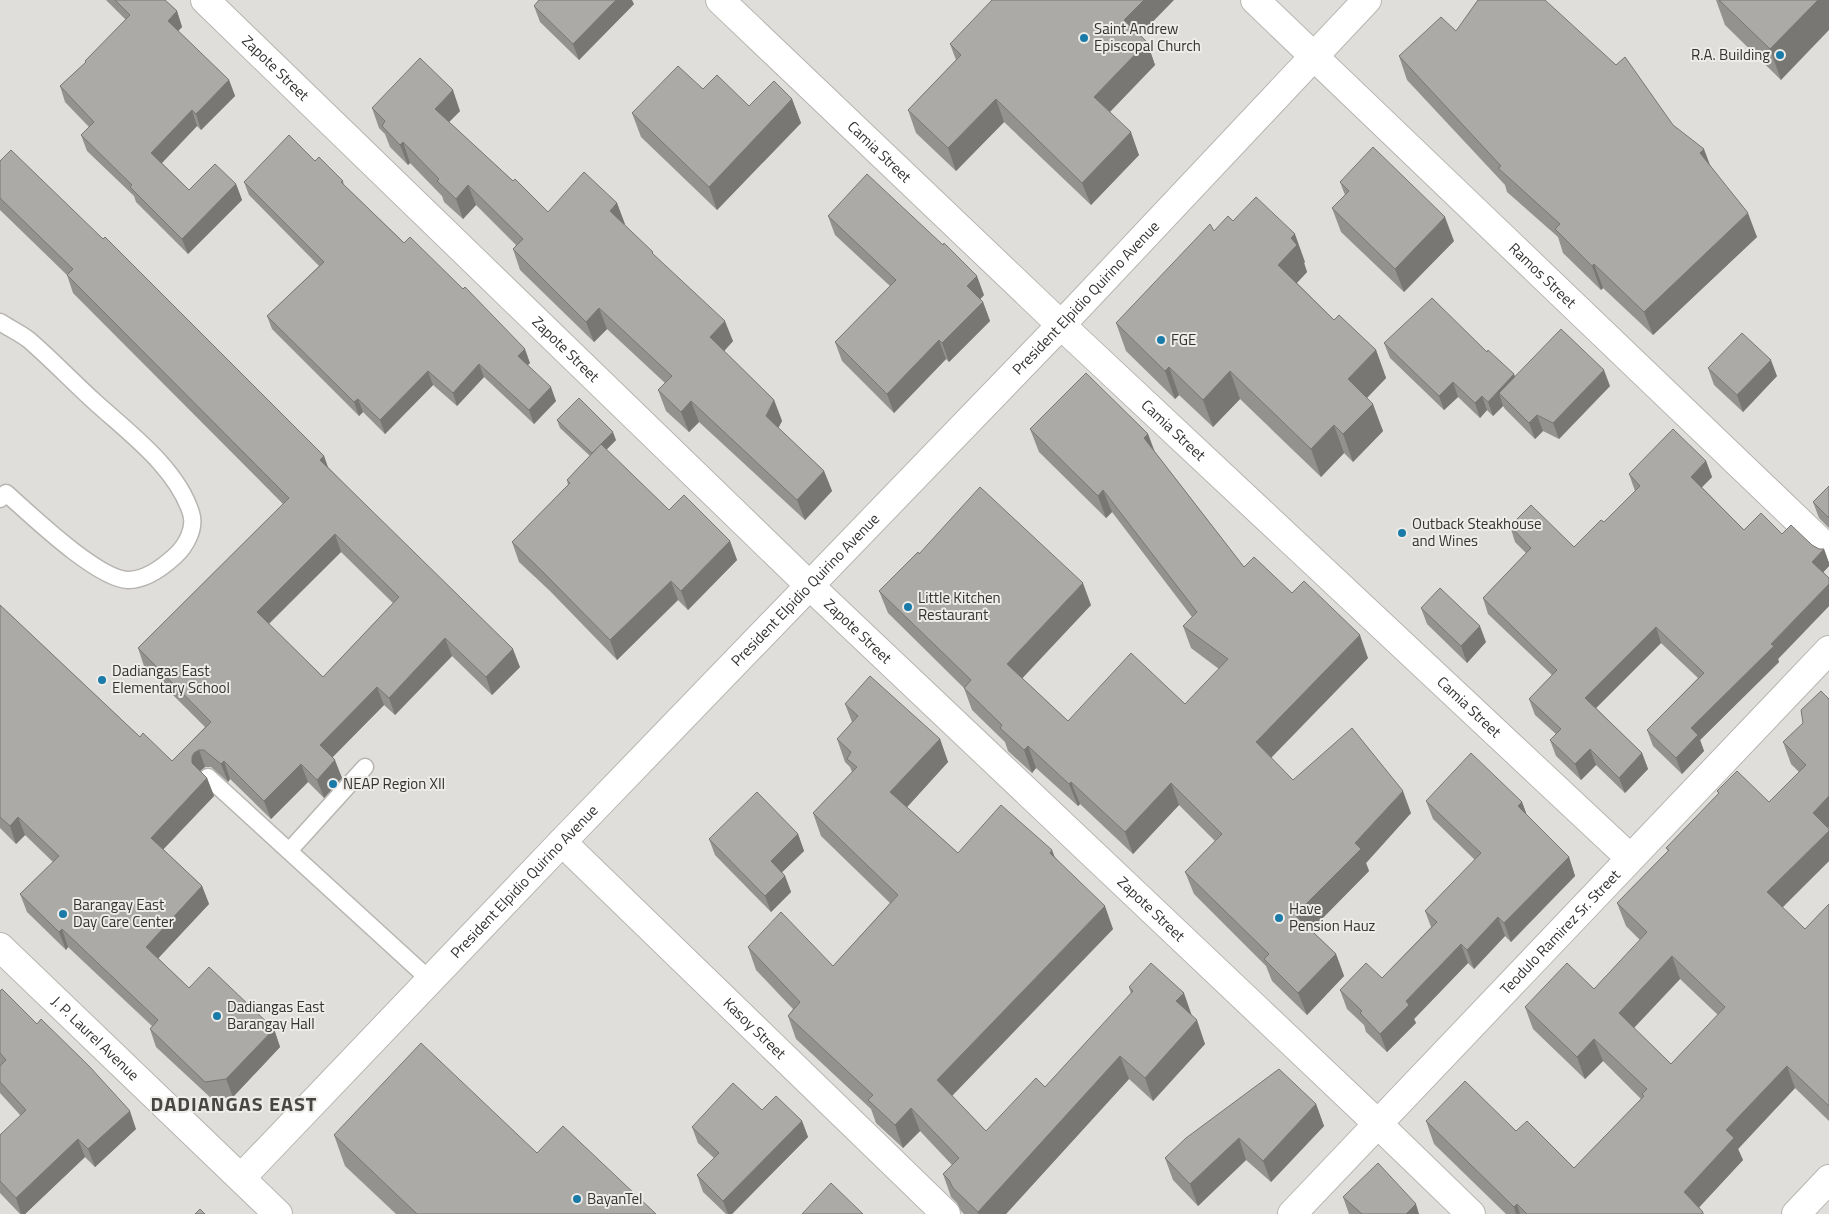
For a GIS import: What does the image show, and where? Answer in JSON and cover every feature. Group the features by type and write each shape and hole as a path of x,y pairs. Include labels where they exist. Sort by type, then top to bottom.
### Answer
{"street":[{"name":"Zapote Street","path":"205,0 810,586 1471,1214"},
{"name":"Camia Street","path":"720,0 1061,325 1630,858"},
{"name":"Ramos Street","path":"1255,0 1829,550"},
{"name":"President Elpidio Quirino Avenue","path":"241,1178 1061,325 1367,0"},
{"name":"Teodulo Ramirez Sr. Street","path":"1292,1214 1829,650"},
{"name":"Kasoy Street","path":"562,842 946,1214"},
{"name":"J. P. Laurel Avenue","path":"0,947 278,1214"},
{"path":"1796,1214 1829,1179"}],"lane":[{"path":"0,322 27,339 160,462 181,491 192,514 192,531 180,552 161,568 144,577 128,580 103,572 2,493"},
{"path":"289,851 365,767"},
{"path":"208,777 430,980"}],"building":[{"path":"115,0 165,0 177,11 168,21 229,80 196,114 192,110 151,153 189,190 215,164 236,184 182,239 130,187 132,185 81,135 94,122 60,86 86,62 130,15"},
{"path":"539,0 616,0 573,44 534,6"},
{"path":"992,0 1144,0 1124,20 1147,42 1094,97 1131,132 1082,183 996,99 948,148 908,110 961,55 950,44"},
{"path":"1478,0 1545,0 1616,65 1625,57 1673,125 1704,149 1700,153 1748,213 1644,312 1594,264 1592,266 1555,229 1560,224 1498,168 1501,166 1399,56 1441,17 1456,31"},
{"path":"1719,0 1818,0 1770,49"},
{"path":"420,58 453,90 435,109 513,181 515,179 548,212 584,172 617,203 610,211 725,321 710,337 774,400 766,416 824,471 797,500 691,401 681,412 658,390 672,376 599,308 586,322 513,249 523,239 468,185 456,199 437,181 439,179 403,142 400,145 382,126 385,121 372,108"},
{"path":"678,66 703,89 717,75 749,106 774,81 792,99 709,187 632,113"},
{"path":"289,135 315,161 319,157 343,181 341,182 404,243 410,237 463,289 465,287 525,349 518,356 551,387 529,410 479,364 453,393 428,371 380,420 358,399 354,402 267,316 324,262 244,182"},
{"path":"1373,147 1445,217 1395,269 1332,208 1349,191 1340,182"},
{"path":"11,150 103,239 105,237 324,456 320,460 513,649 486,677 445,638 389,698 377,687 320,745 335,760 317,780 301,764 264,801 224,761 221,764 204,750 194,753 192,763 207,778 151,838 202,886 146,947 189,988 209,967 274,1029 226,1079 205,1082 150,1029 158,1020 62,929 59,932 20,894 59,856 18,817 10,826 0,817 0,605 140,737 143,733 172,761 211,722 138,648 289,498 67,275 73,269 0,198 0,161","holes":["335,534 399,597 323,677 257,612"]},
{"path":"867,174 943,245 944,243 977,276 967,286 983,302 942,343 939,340 887,394 835,342 896,280 828,216"},
{"path":"1256,197 1295,234 1291,238 1297,245 1278,265 1334,320 1339,315 1376,350 1348,379 1373,404 1343,434 1334,425 1311,449 1230,371 1203,400 1169,367 1165,371 1116,323 1210,224 1214,231 1228,216 1233,221"},
{"path":"1432,298 1487,352 1488,350 1514,374 1488,402 1482,396 1475,403 1453,382 1439,396 1384,343"},
{"path":"1561,329 1604,370 1553,423 1537,415 1529,423 1499,393"},
{"path":"1742,333 1771,360 1737,395 1708,368"},
{"path":"1086,373 1148,434 1144,438 1244,567 1254,557 1292,593 1304,581 1360,635 1256,742 1293,780 1352,728 1403,791 1355,843 1361,849 1295,915 1336,954 1298,993 1264,959 1269,954 1185,872 1222,834 1171,783 1125,832 1071,782 1069,784 1028,746 1024,750 1000,728 1002,725 964,688 971,680 879,591 918,552 919,554 980,487 1083,583 1007,664 1068,721 1131,653 1185,704 1228,659 1183,626 1197,612 1103,490 1098,496 1030,429"},
{"path":"579,398 613,432 592,453 557,420"},
{"path":"1673,429 1706,461 1691,477 1744,530 1761,513 1782,534 1791,525 1812,545 1819,549 1824,549 1812,562 1829,578 1829,584 1771,644 1774,646 1691,728 1698,735 1676,758 1647,730 1704,673 1656,627 1585,698 1642,753 1619,778 1590,749 1575,764 1550,740 1561,729 1529,699 1557,670 1483,598 1531,548 1510,526 1531,505 1574,547 1601,520 1604,522 1640,486 1629,474"},
{"path":"601,444 669,510 684,495 730,541 681,591 671,581 610,640 512,542 570,483 567,480"},
{"path":"1829,486 1829,518 1813,502"},
{"path":"1440,588 1480,626 1461,646 1421,608"},
{"path":"870,676 940,739 890,792 958,853 1001,805 1052,850 1050,853 1105,906 937,1080 986,1131 1036,1078 1045,1087 1133,991 1129,987 1151,963 1184,993 1176,1001 1197,1020 1145,1078 1120,1056 978,1212 953,1188 943,1174 959,1158 911,1108 895,1125 868,1100 873,1095 788,1016 800,1002 748,947 781,912 833,966 898,895 813,813 857,767 847,759 851,752 837,739 858,716 845,704"},
{"path":"1821,691 1829,699 1829,796 1813,813 1829,831 1767,892 1805,929 1829,904 1829,1106 1787,1066 1726,1130 1734,1138 1684,1192 1703,1212 1701,1214 1527,1214 1517,1204 1514,1207 1426,1121 1465,1081 1516,1131 1527,1121 1574,1168 1644,1096 1642,1094 1647,1089 1594,1039 1577,1057 1525,1007 1567,963 1594,989 1647,932 1617,903 1669,850 1666,848 1719,793 1717,791 1737,771 1769,802 1806,765 1783,742 1803,723 1801,710","holes":["1672,956 1725,1007 1671,1064 1619,1013"]},
{"path":"1471,753 1522,802 1518,806 1569,857 1504,923 1498,917 1467,950 1461,944 1406,1001 1409,1005 1380,1034 1360,1013 1362,1011 1340,990 1366,963 1382,978 1437,922 1425,911 1481,853 1426,801"},
{"path":"757,792 798,834 771,861 785,876 765,896 709,839"},
{"path":"2,989 37,1024 41,1019 89,1066 130,1111 88,1149 78,1139 16,1198 0,1181 0,1135 26,1110 0,1082 0,1066 6,1060 0,1053 0,991"},
{"path":"421,1043 537,1153 563,1126 656,1214 417,1214 334,1135"},
{"path":"1279,1069 1316,1104 1263,1161 1239,1138 1190,1184 1165,1158 1186,1138"},
{"path":"733,1083 762,1110 776,1096 802,1121 723,1201 697,1175 719,1153 692,1127"},
{"path":"1378,1163 1416,1204 1406,1214 1362,1214 1343,1197"},
{"path":"831,1183 863,1214 802,1214"},
{"path":"200,1209 205,1214 195,1214"}],"place":[{"name":"Saint Andrew Episcopal Church","path":"1084,38"},
{"name":"R.A. Building","path":"1780,55"},
{"name":"FGE","path":"1161,340"},
{"name":"Outback Steakhouse and Wines","path":"1402,533"},
{"name":"Little Kitchen Restaurant","path":"908,607"},
{"name":"Dadiangas East Elementary School","path":"102,680"},
{"name":"NEAP Region XII","path":"333,784"},
{"name":"Barangay East Day Care Center","path":"63,914"},
{"name":"Have Pension Hauz","path":"1279,918"},
{"name":"Dadiangas East Barangay Hall","path":"217,1016"},
{"name":"BayanTel","path":"577,1199"}],"district":[{"name":"DADIANGAS EAST","path":"234,1104"}]}
